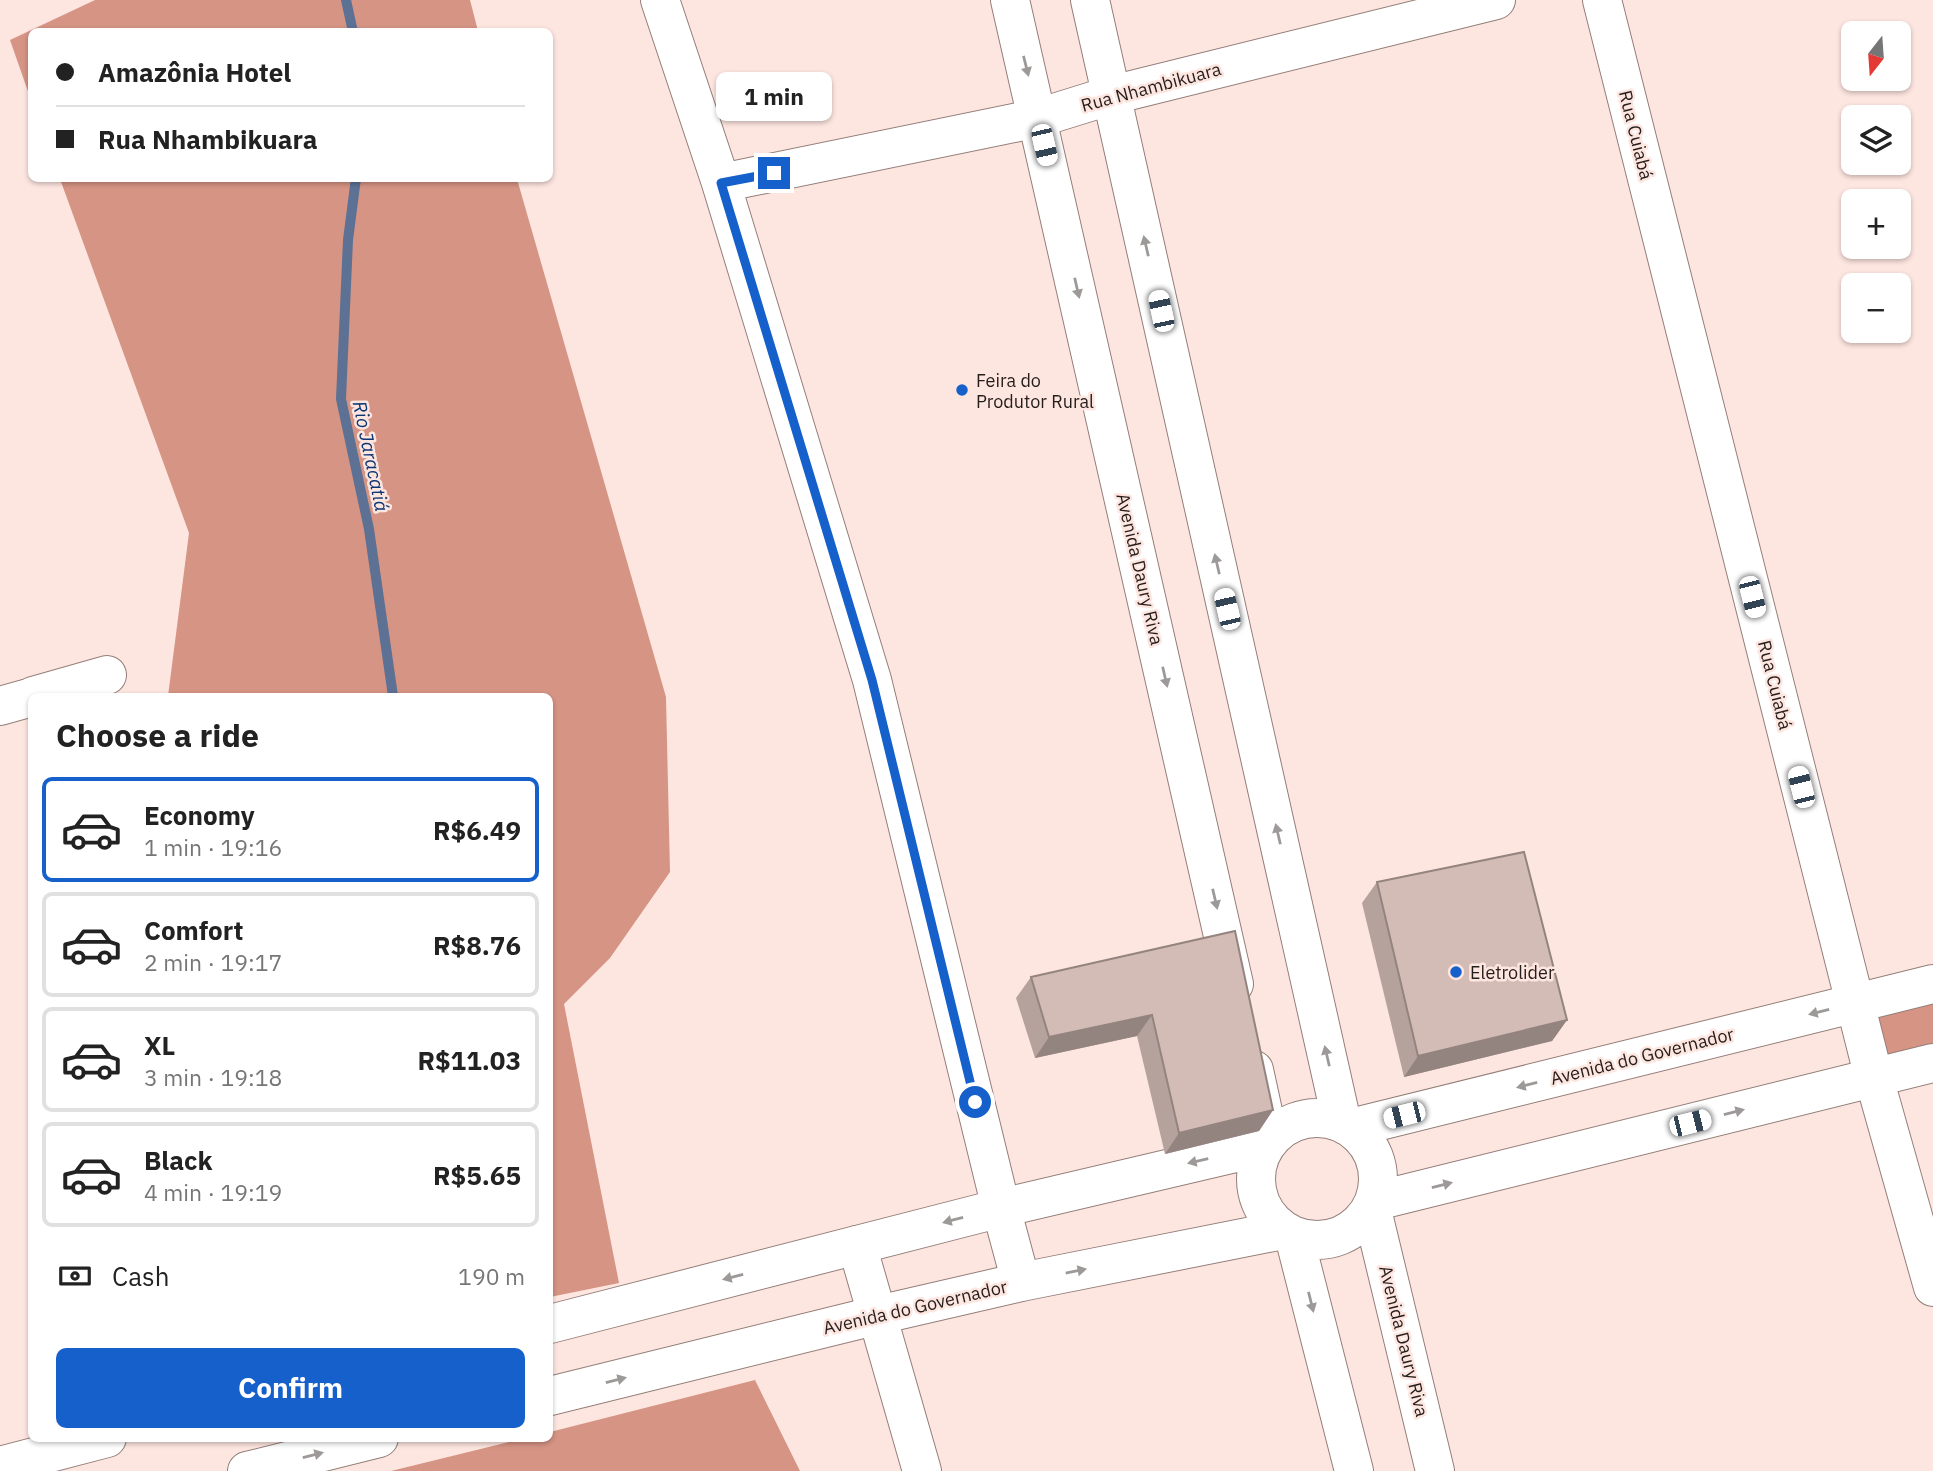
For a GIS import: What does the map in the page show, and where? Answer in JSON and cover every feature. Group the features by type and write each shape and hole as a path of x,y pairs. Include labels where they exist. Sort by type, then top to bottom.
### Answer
{"street":[{"path":"660,0 721,183 872,680 1021,1282"},
{"name":"Avenida Daury Riva","path":"1010,0 1243,1023 1267,1142"},
{"path":"1090,0 1347,1125"},
{"name":"Rua Nhambikuara","path":"721,183 1038,118 1112,95 1496,0"},
{"name":"Rua Cuiabá","path":"1602,0 1855,1004 1933,1286"},
{"path":"46,693 107,675"},
{"path":"0,706 28,698"},
{"name":"Avenida do Governador","path":"1347,1125 1933,984"},
{"path":"1267,1142 1258,1163 1256,1182 1261,1201 1271,1218 1288,1233 1324,1240 1344,1234 1374,1206 1933,1063"},
{"path":"553,1323 1267,1142 1294,1123 1311,1119 1347,1125 1361,1136 1378,1169 1374,1206"},
{"name":"Avenida Daury Riva","path":"1374,1206 1435,1471"},
{"path":"1288,1233 1354,1471"},
{"name":"Avenida do Governador","path":"553,1395 1021,1282 1288,1233"},
{"path":"857,1245 922,1471"},
{"path":"0,1466 92,1442"},
{"path":"247,1471 363,1442"}],"shaded area":[{"path":"95,0 470,0 477,28 36,28"},
{"path":"28,32 28,91 10,40"},
{"path":"61,182 518,182 666,697 670,872 610,958 564,1004 619,1283 553,1296 553,693 168,693 189,533"},
{"path":"1933,984 1933,1063 1874,1078 1855,1004"},
{"path":"755,1380 800,1471 391,1471 509,1442 553,1442 553,1431"}],"building":[{"name":"Eletrolider","path":"1524,852 1567,1020 1418,1056 1377,882"},
{"path":"1235,931 1273,1110 1179,1133 1152,1015 1049,1037 1031,977"}],"waterway":[{"name":"Rio Jaracatiá","path":"346,0 352,28"},
{"name":"Rio Jaracatiá","path":"355,182 348,240 341,399 369,529 393,693"}],"place":[{"name":"Feira do Produtor Rural","path":"962,390"},
{"name":"Eletrolider","path":"1456,972"}],"route":[{"path":"774,173 721,183 872,680 975,1102"}]}
